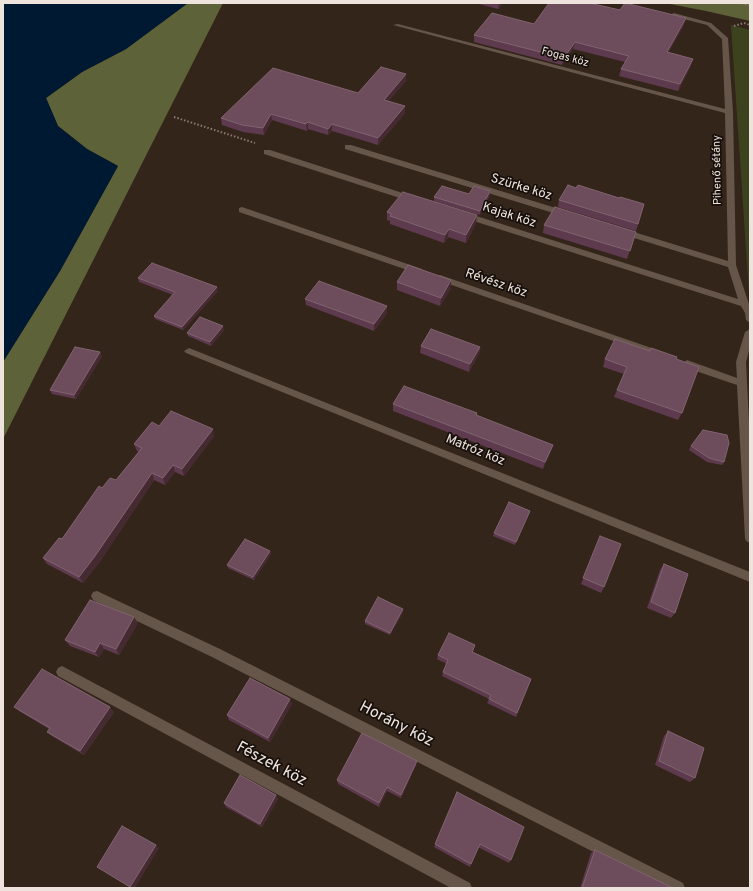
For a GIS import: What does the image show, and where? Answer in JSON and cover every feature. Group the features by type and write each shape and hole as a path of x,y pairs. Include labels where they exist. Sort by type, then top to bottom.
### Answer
{"street":[{"name":"Pihenő sétány","path":"666,13 709,24 725,38 729,112 732,266 744,304 749,313 750,320"},
{"name":"Fogas köz","path":"396,25 729,112"},
{"name":"Szürke köz","path":"348,147 574,217"},
{"path":"267,152 421,202"},
{"name":"Révész köz","path":"242,210 742,383"},
{"name":"Kajak köz","path":"458,214 744,304"},
{"path":"612,228 732,266"},
{"path":"750,332 741,362 750,538"},
{"name":"Matróz köz","path":"189,351 750,577"},
{"name":"Horány köz","path":"97,596 216,653 678,888"},
{"name":"Fészek köz","path":"62,672 465,888"}],"path":[{"path":"738,3 750,5"},
{"path":"174,117 260,144 267,152"}],"green space":[{"path":"188,3 223,3 3,439 3,362 60,271 118,166 87,149 58,126 46,98 82,72 126,49"},
{"path":"665,3 750,3 750,21 706,11"},
{"path":"731,25 750,30 750,309"}],"water":[{"path":"3,3 188,3 126,49 82,72 46,98 58,126 87,149 118,166 60,271 3,362"}],"building":[{"path":"549,3 589,3 620,10 625,3 686,18 667,52 693,59 680,84 621,69 629,56 575,42 564,58 474,35 492,13 534,24"},
{"path":"381,67 406,74 384,100 405,106 378,138 332,124 328,129 308,122 306,124 271,114 263,128 242,125 221,118 273,68 358,93"},
{"path":"568,185 576,188 578,185 644,204 638,224 559,200"},
{"path":"442,186 469,194 474,186 490,191 480,211 434,197"},
{"path":"403,192 477,215 466,235 449,229 445,235 390,216 392,214 387,212"},
{"path":"555,207 636,232 630,251 544,225"},
{"path":"152,263 217,287 182,327 154,316 175,292 138,278"},
{"path":"408,265 451,280 441,298 397,282"},
{"path":"319,281 387,306 374,324 305,299"},
{"path":"200,317 223,326 210,342 187,333"},
{"path":"431,329 480,347 470,364 421,346"},
{"path":"615,339 650,351 651,348 677,357 676,359 699,367 682,413 617,390 627,367 605,359"},
{"path":"75,347 100,352 74,395 50,390"},
{"path":"404,386 477,413 476,415 553,445 545,462 393,404"},
{"path":"171,411 213,429 182,469 173,465 163,478 152,473 79,577 43,558 59,538 62,539 99,486 102,488 110,478 116,480 142,448 134,444 152,422 159,426"},
{"path":"703,430 727,435 729,443 724,462 709,458 691,446"},
{"path":"509,502 530,511 516,542 494,533"},
{"path":"600,536 621,544 604,587 583,578"},
{"path":"245,539 270,551 253,577 227,565"},
{"path":"664,564 688,574 675,613 651,602"},
{"path":"378,597 403,609 390,633 365,621"},
{"path":"90,600 134,617 116,649 100,643 95,652 65,640"},
{"path":"449,633 475,645 472,652 531,679 517,713 489,699 491,695 443,672 448,660 438,655"},
{"path":"42,669 110,707 80,751 47,732 50,728 14,707"},
{"path":"250,678 290,699 268,738 227,715"},
{"path":"668,731 704,748 695,778 659,761"},
{"path":"362,733 417,761 401,795 387,787 379,803 337,780"},
{"path":"240,775 276,795 260,824 224,803"},
{"path":"457,792 524,827 511,860 480,844 471,864 435,844"},
{"path":"122,826 156,845 130,887 97,867"},
{"path":"595,850 673,888 582,888"}]}
